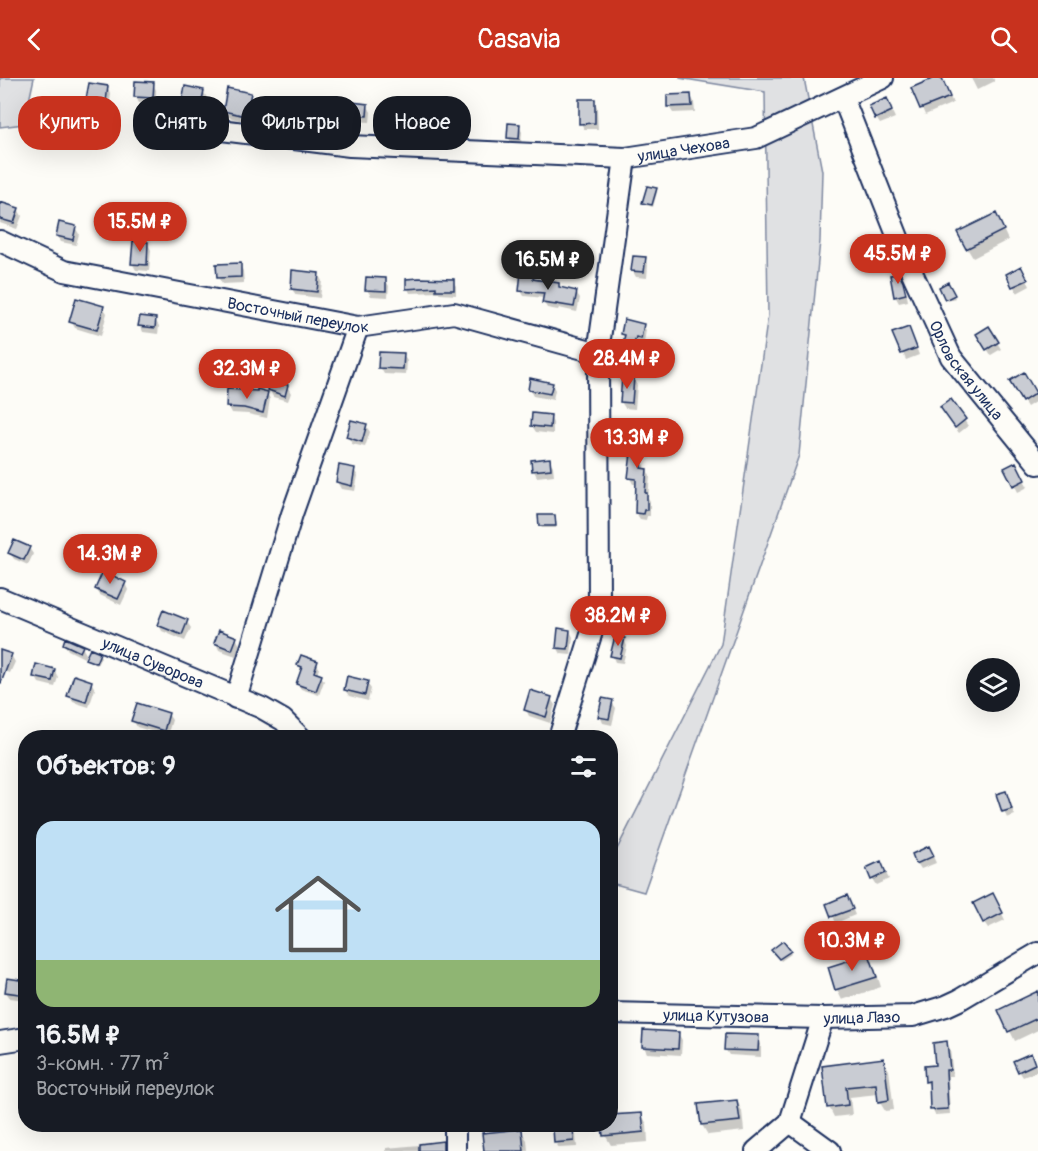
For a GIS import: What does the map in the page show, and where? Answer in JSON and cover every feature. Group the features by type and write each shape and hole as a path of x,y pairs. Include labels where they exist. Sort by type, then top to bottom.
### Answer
{"street":[{"name":"улица Чехова","path":"229,131 350,146 625,158 756,138 884,78"},
{"name":"Орловская улица","path":"843,98 910,268 951,357 1038,464"},
{"path":"561,730 599,609 598,353 625,158"},
{"name":"Восточный переулок","path":"0,241 64,272 358,327 454,313 598,353"},
{"path":"236,698 292,514 358,327"},
{"name":"улица Суворова","path":"0,598 262,708 283,720 293,730"},
{"name":"улица Лазо","path":"790,1122 823,1018 912,1016 935,1010 959,1000 1038,953"},
{"name":"улица Кутузова","path":"618,1013 823,1018"},
{"path":"0,1042 18,1039"},
{"path":"756,1151 790,1122 830,1151"},
{"path":"455,1132 455,1151"}],"shaded area":[{"path":"0,78 34,78 30,96 18,96 18,125 0,127"},
{"path":"679,78 804,78 822,171 820,241 799,455 644,892 618,885 618,847 721,644 768,315 765,92"}],"building":[{"path":"934,78 942,78 950,97 920,109 911,88"},
{"path":"135,81 154,82 153,96 134,96"},
{"path":"89,83 108,86 107,96 87,96"},
{"path":"185,86 204,90 203,96 183,96"},
{"path":"227,88 251,93 250,96 241,96 241,115 229,112 229,96 226,96"},
{"path":"691,94 692,106 667,107 667,95"},
{"path":"887,98 892,111 875,119 869,106"},
{"path":"579,99 595,99 595,123 579,124"},
{"path":"361,103 368,104 367,116 361,116"},
{"path":"508,123 520,124 519,139 507,138"},
{"path":"647,186 657,188 652,205 642,203"},
{"path":"0,202 19,208 14,223 0,219"},
{"path":"996,213 1004,230 966,249 957,232"},
{"path":"59,222 76,226 73,240 56,236"},
{"path":"133,241 148,242 147,265 131,264"},
{"path":"633,256 646,257 644,272 631,271"},
{"path":"241,263 241,277 217,278 216,264"},
{"path":"1021,266 1028,280 1012,287 1006,274"},
{"path":"292,270 319,273 317,292 291,289"},
{"path":"521,272 534,273 533,279 559,283 559,287 577,291 574,307 542,303 544,293 519,291"},
{"path":"899,274 906,294 894,297 890,275"},
{"path":"366,277 386,278 386,291 365,290"},
{"path":"406,279 454,279 454,290 436,290 436,287 406,289"},
{"path":"948,282 955,295 945,300 939,287"},
{"path":"76,298 104,306 97,330 69,322"},
{"path":"140,316 156,318 155,328 138,326"},
{"path":"624,319 644,324 641,339 636,337 630,357 620,354 625,335 621,334"},
{"path":"989,326 999,342 986,350 976,334"},
{"path":"909,327 917,348 901,354 892,333"},
{"path":"379,352 404,353 403,369 378,368"},
{"path":"1024,372 1036,393 1022,402 1009,381"},
{"path":"622,377 634,377 632,403 620,402"},
{"path":"530,378 553,383 550,394 528,390"},
{"path":"271,380 288,385 285,396 268,390"},
{"path":"227,389 257,391 257,389 268,392 263,413 244,408 226,407"},
{"path":"951,399 966,419 955,428 940,407"},
{"path":"532,413 551,415 550,428 531,426"},
{"path":"351,420 367,424 362,442 346,437"},
{"path":"626,432 643,432 641,468 647,469 645,493 647,493 647,510 644,510 643,514 635,513 636,479 628,478 631,453 625,453"},
{"path":"550,458 551,469 532,471 531,460"},
{"path":"1016,462 1025,480 1013,486 1004,468"},
{"path":"339,465 355,468 352,486 336,482"},
{"path":"538,515 555,515 556,526 539,526"},
{"path":"14,540 30,547 24,560 8,553"},
{"path":"103,571 126,582 118,599 95,589"},
{"path":"163,610 188,620 182,635 157,625"},
{"path":"558,628 570,630 568,649 556,648"},
{"path":"219,630 237,637 232,650 214,643"},
{"path":"615,636 625,638 620,658 610,656"},
{"path":"65,638 83,646 80,652 63,644"},
{"path":"90,649 100,653 96,663 85,659"},
{"path":"0,650 12,654 1,683 0,683"},
{"path":"301,655 318,661 314,672 322,675 316,691 296,684 302,667 297,665"},
{"path":"36,664 55,669 52,681 33,677"},
{"path":"74,675 92,681 86,702 67,696"},
{"path":"347,676 368,681 365,695 344,690"},
{"path":"530,690 552,697 546,717 524,710"},
{"path":"602,698 613,700 609,719 598,717"},
{"path":"137,703 169,713 164,730 131,721"},
{"path":"1006,791 1012,809 1002,812 996,794"},
{"path":"929,846 934,856 916,864 912,854"},
{"path":"881,861 886,873 871,880 866,868"},
{"path":"993,893 1003,913 983,923 973,903"},
{"path":"847,895 853,909 831,917 826,904"},
{"path":"783,941 791,951 779,959 771,950"},
{"path":"869,954 877,977 835,990 828,967"},
{"path":"7,978 18,980 18,994 5,992"},
{"path":"1038,991 1038,1018 1008,1032 998,1010"},
{"path":"643,1030 679,1032 678,1049 642,1047"},
{"path":"725,1034 759,1035 758,1051 724,1050"},
{"path":"947,1041 950,1070 946,1070 948,1109 930,1110 929,1081 925,1082 924,1066 935,1065 933,1043"},
{"path":"1031,1053 1035,1064 1018,1072 1013,1061"},
{"path":"884,1058 889,1100 878,1102 876,1084 846,1087 848,1105 827,1108 822,1066"},
{"path":"737,1100 740,1121 701,1125 698,1104"},
{"path":"642,1113 644,1132 603,1136 603,1132 618,1132 618,1114"},
{"path":"522,1132 524,1151 484,1151 482,1133"},
{"path":"553,1132 573,1132 574,1141 554,1143"},
{"path":"443,1141 443,1151 419,1151 419,1144"}]}
